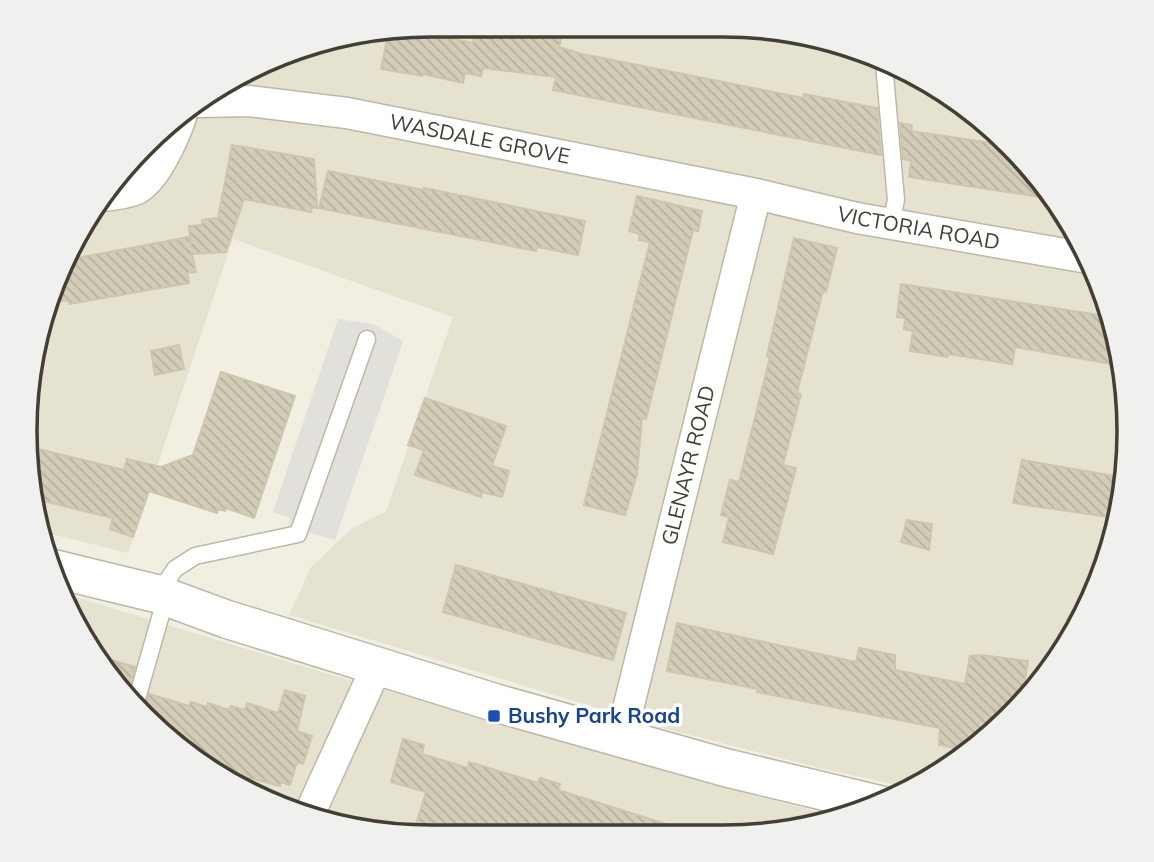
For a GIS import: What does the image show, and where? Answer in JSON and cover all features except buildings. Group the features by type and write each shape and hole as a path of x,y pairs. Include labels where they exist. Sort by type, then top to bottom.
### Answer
{"street":[{"name":"WASDALE GROVE","path":"214,102 248,101 347,113 756,194"},
{"path":"116,193 137,189 155,169 177,130"},
{"name":"VICTORIA ROAD","path":"756,194 891,224 1076,256"},
{"name":"GLENAYR ROAD","path":"621,737 756,194"},
{"path":"63,571 162,596 377,666 727,768 860,800"},
{"path":"313,807 377,666"}],"lane":[{"path":"885,72 896,200 891,224"},
{"path":"138,694 162,596 175,569 195,556 298,534 367,339"}],"shaded area":[{"path":"431,37 749,38 800,44 874,67 920,90 963,118 1002,152 1036,191 1077,257 1096,304 1110,354 1117,431 1114,482 1104,533 1077,605 1036,671 1002,710 963,744 897,785 674,731 289,615 311,567 351,529 386,511 453,317 233,239 128,553 50,534 44,508 37,431 40,380 50,329 77,257 118,191 152,152 191,118 257,77 304,58 354,44"},
{"path":"338,319 373,324 403,341 335,540 288,526 290,518 273,512"},
{"path":"73,596 332,675 725,788 822,813 774,822 723,825 431,825 380,822 329,812 257,785 191,744 152,710 118,671"}],"place":[{"name":"Bushy Park Road","path":"494,716"}]}
